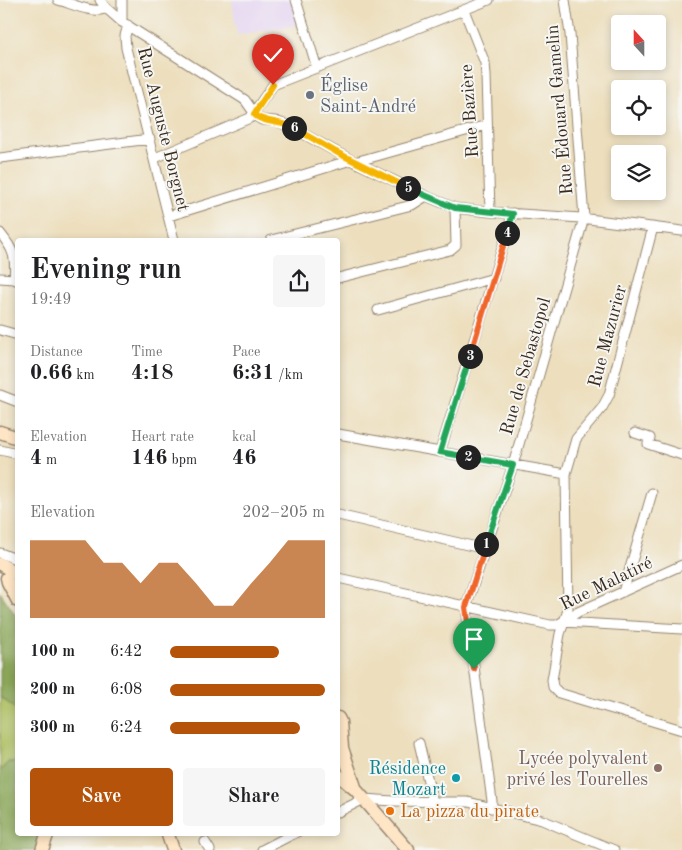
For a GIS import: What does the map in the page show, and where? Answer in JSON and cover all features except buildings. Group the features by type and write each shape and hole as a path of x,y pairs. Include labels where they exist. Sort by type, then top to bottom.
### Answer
{"street":[{"path":"58,0 92,10 106,8"},
{"path":"100,0 106,8 125,24 244,100 257,118 289,126 353,161 455,208 584,218 682,231"},
{"name":"Rue Auguste Borgnet","path":"122,0 126,48 174,238"},
{"path":"296,0 317,68"},
{"path":"155,158 243,122 254,114 273,85 488,0"},
{"name":"Rue Édouard Gamelin","path":"565,0 570,34 584,218"},
{"name":"Rue Bazière","path":"464,10 484,63 490,212"},
{"path":"169,216 353,161 487,125"},
{"path":"0,158 150,139"},
{"path":"279,238 412,204 426,196"},
{"path":"340,278 450,250 456,244 455,208"},
{"path":"440,452 513,214"},
{"name":"Rue de Sebastopol","path":"466,607 513,465 584,218"},
{"name":"Rue Mazurier","path":"654,227 609,394 602,408 576,439 566,474 568,610 563,622 552,680 553,687 559,693 682,730"},
{"path":"0,233 11,246 15,258"},
{"path":"0,278 15,280"},
{"path":"378,310 494,278"},
{"path":"0,330 15,334"},
{"path":"0,396 15,401"},
{"path":"0,432 15,437"},
{"path":"635,433 650,438 648,444 682,455"},
{"path":"340,434 566,474"},
{"path":"0,450 15,453"},
{"path":"623,592 652,493"},
{"path":"340,515 485,549"},
{"path":"0,553 12,574"},
{"path":"0,564 8,568 12,574"},
{"name":"Rue Malatiré","path":"340,578 550,625 563,622 578,612 682,565"},
{"path":"12,574 8,582 15,596"},
{"path":"466,607 492,801 491,808"},
{"path":"563,622 682,629"},
{"path":"340,722 343,752 360,794 376,801 468,802 542,820 614,850"},
{"path":"419,743 434,802"},
{"path":"340,777 360,794 408,850"},
{"path":"340,810 360,794"},
{"path":"42,850 47,836"},
{"path":"168,836 173,850"},
{"path":"262,850 279,836"}],"shaded area":[{"path":"232,0 292,0 299,25 237,35"}],"green space":[{"path":"0,592 15,614 15,708 0,697"},
{"path":"0,697 15,708 15,762 8,762 0,771"},
{"path":"8,762 15,762 15,836 43,836 37,850 0,850 0,771"}],"place":[{"name":"Église Saint-André","path":"310,95"},
{"name":"Lycée polyvalent privé les Tourelles","path":"658,768"},
{"name":"Résidence Mozart","path":"456,778"},
{"name":"La pizza du pirate","path":"390,811"}],"route":[{"path":"273,85 254,114 257,118 283,123 355,162 449,206 513,214 440,452 513,465 466,607 474,669"}]}
